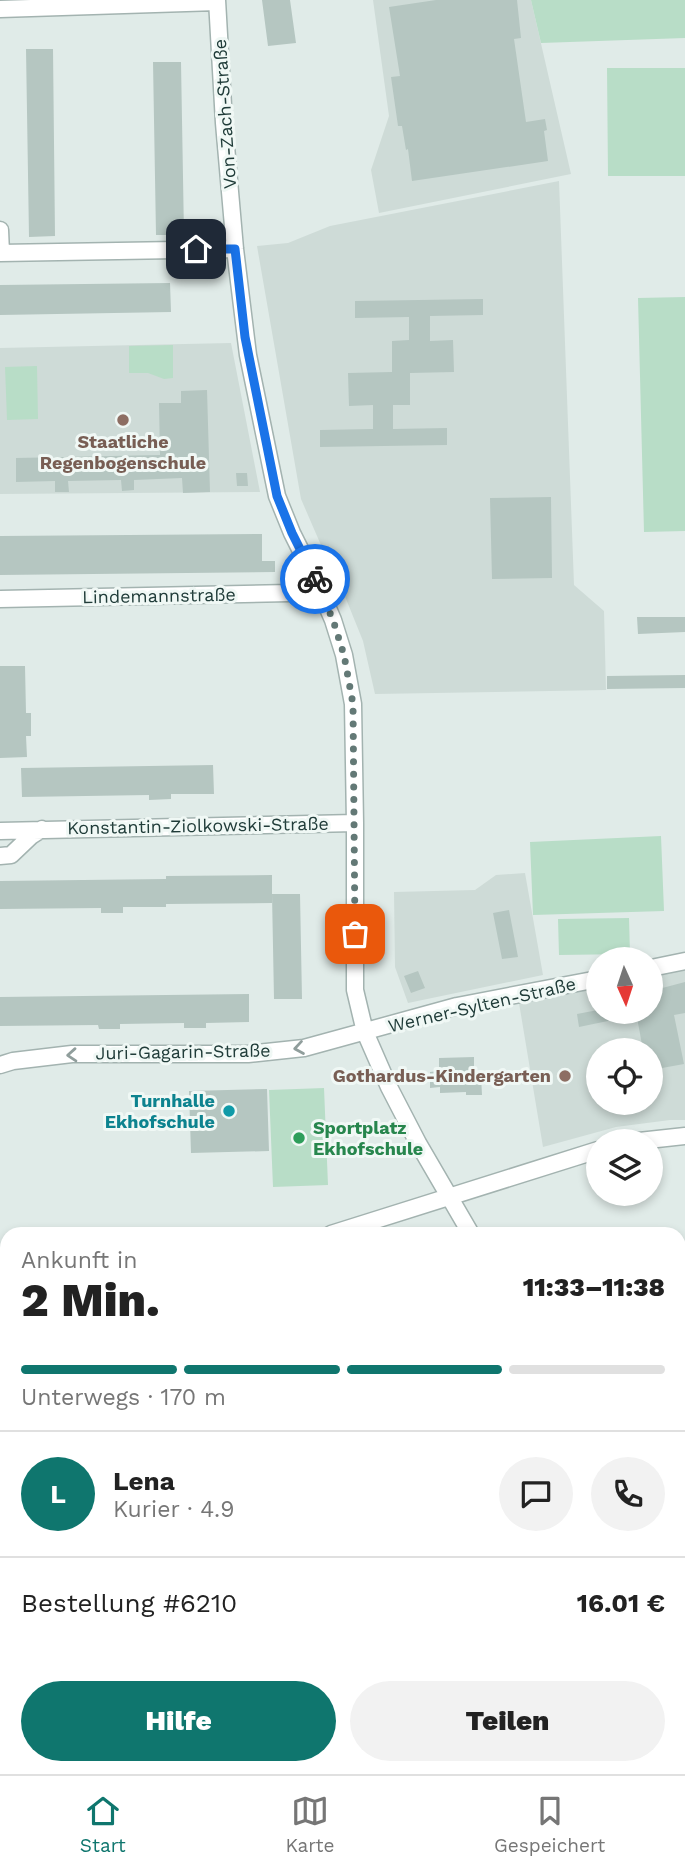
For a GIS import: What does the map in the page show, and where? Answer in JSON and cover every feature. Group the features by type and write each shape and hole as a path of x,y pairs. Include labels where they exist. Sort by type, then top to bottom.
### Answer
{"street":[{"path":"0,9 217,1"},
{"name":"Von-Zach-Straße","path":"217,1 224,123 245,337 277,496 333,620 344,655 353,704 355,990 365,1032 389,1087 467,1227"},
{"path":"0,230 0,253 235,249"},
{"name":"Lindemannstraße","path":"0,600 290,593 317,583"},
{"name":"Konstantin-Ziolkowski-Straße","path":"0,831 355,823"},
{"name":"Konstantin-Ziolkowski-Straße","path":"0,856 11,855 42,829"},
{"path":"663,966 685,961"},
{"name":"Werner-Sylten-Straße","path":"365,1032 457,1006 586,981"},
{"name":"Juri-Gagarin-Straße","path":"0,1065 72,1054 254,1054 304,1048 365,1032"},
{"path":"663,1138 685,1136"},
{"path":"353,1227 586,1154"}],"shaded area":[{"path":"373,0 531,0 571,174 379,213 371,170 389,116"},
{"path":"559,181 574,585 604,611 606,690 375,694 363,641 301,499 257,246 288,243 330,226"},
{"name":"Staatliche Regenbogenschule","path":"231,343 260,492 0,494 0,348"},
{"path":"525,873 543,975 408,1003 395,967 394,892 475,890 496,875"},
{"name":"Gothardus-Kindergarten","path":"685,970 685,1120 586,1129 586,1135 543,1147 519,1003 586,989 586,1024 663,1024 663,975"}],"green space":[{"path":"531,0 685,0 685,38 541,43"},
{"path":"607,68 685,68 685,176 608,176"},
{"path":"685,297 685,531 644,532 638,298"},
{"path":"173,345 173,378 164,379 148,373 129,373 129,346"},
{"path":"37,366 38,419 7,420 5,367"},
{"path":"661,836 664,911 533,915 530,842"},
{"path":"629,918 630,947 586,947 586,955 559,955 558,919"},
{"name":"Sportplatz Ekhofschule","path":"324,1088 328,1185 273,1187 269,1090"}],"building":[{"path":"262,0 290,0 296,43 268,46"},
{"path":"436,0 517,0 521,38 514,39 526,122 545,119 548,161 412,181 408,149 406,150 402,126 398,126 391,77 400,76 389,7"},
{"path":"26,49 53,49 55,236 29,237"},
{"path":"153,62 181,62 184,235 156,235"},
{"path":"170,283 171,312 0,315 0,285"},
{"path":"483,299 483,315 430,316 430,341 453,340 454,372 410,373 410,405 393,405 393,429 447,428 447,445 320,447 320,430 373,429 373,405 349,406 348,373 392,372 392,341 409,340 409,317 355,318 355,301"},
{"path":"207,390 210,492 183,493 182,478 134,480 134,490 122,491 121,480 68,481 69,492 55,492 55,481 16,482 16,458 160,455 159,403 181,403 181,391"},
{"path":"236,473 247,473 248,486 237,486"},
{"path":"551,497 552,578 492,579 490,498"},
{"path":"262,534 262,561 275,561 275,572 0,575 0,536"},
{"path":"637,617 685,617 685,632 638,634"},
{"path":"0,666 25,666 26,713 31,713 31,736 26,736 27,757 0,758"},
{"path":"685,675 685,688 607,689 607,676"},
{"path":"213,765 214,794 171,794 171,799 149,800 149,795 22,797 21,768"},
{"path":"272,875 272,903 166,904 166,907 123,907 123,913 101,913 101,908 0,909 0,881"},
{"path":"272,894 300,894 302,999 274,999"},
{"path":"509,910 518,957 502,959 493,913"},
{"path":"418,971 425,988 411,993 404,976"},
{"path":"685,982 685,1013 674,1015 684,1064 663,1068 663,1038 641,1038 638,1024 663,1024 663,988"},
{"path":"249,994 249,1022 206,1023 206,1028 184,1028 184,1023 120,1024 120,1029 99,1029 98,1025 0,1026 0,997"},
{"path":"586,1012 586,1024 593,1024 579,1027 577,1014"},
{"path":"474,1057 474,1076 481,1076 482,1095 466,1095 466,1092 440,1093 440,1087 430,1088 430,1072 439,1071 439,1058"},
{"name":"Turnhalle Ekhofschule","path":"267,1089 269,1151 191,1153 189,1091"}],"way so far":[{"path":"315,579 333,620 344,655 353,704 355,934"}],"place":[{"name":"Staatliche Regenbogenschule","path":"123,420"},
{"name":"Gothardus-Kindergarten","path":"565,1076"},
{"name":"Turnhalle Ekhofschule","path":"229,1111"},
{"name":"Sportplatz Ekhofschule","path":"299,1138"}],"route":[{"path":"196,249 235,249 245,337 277,496 315,579"}]}
